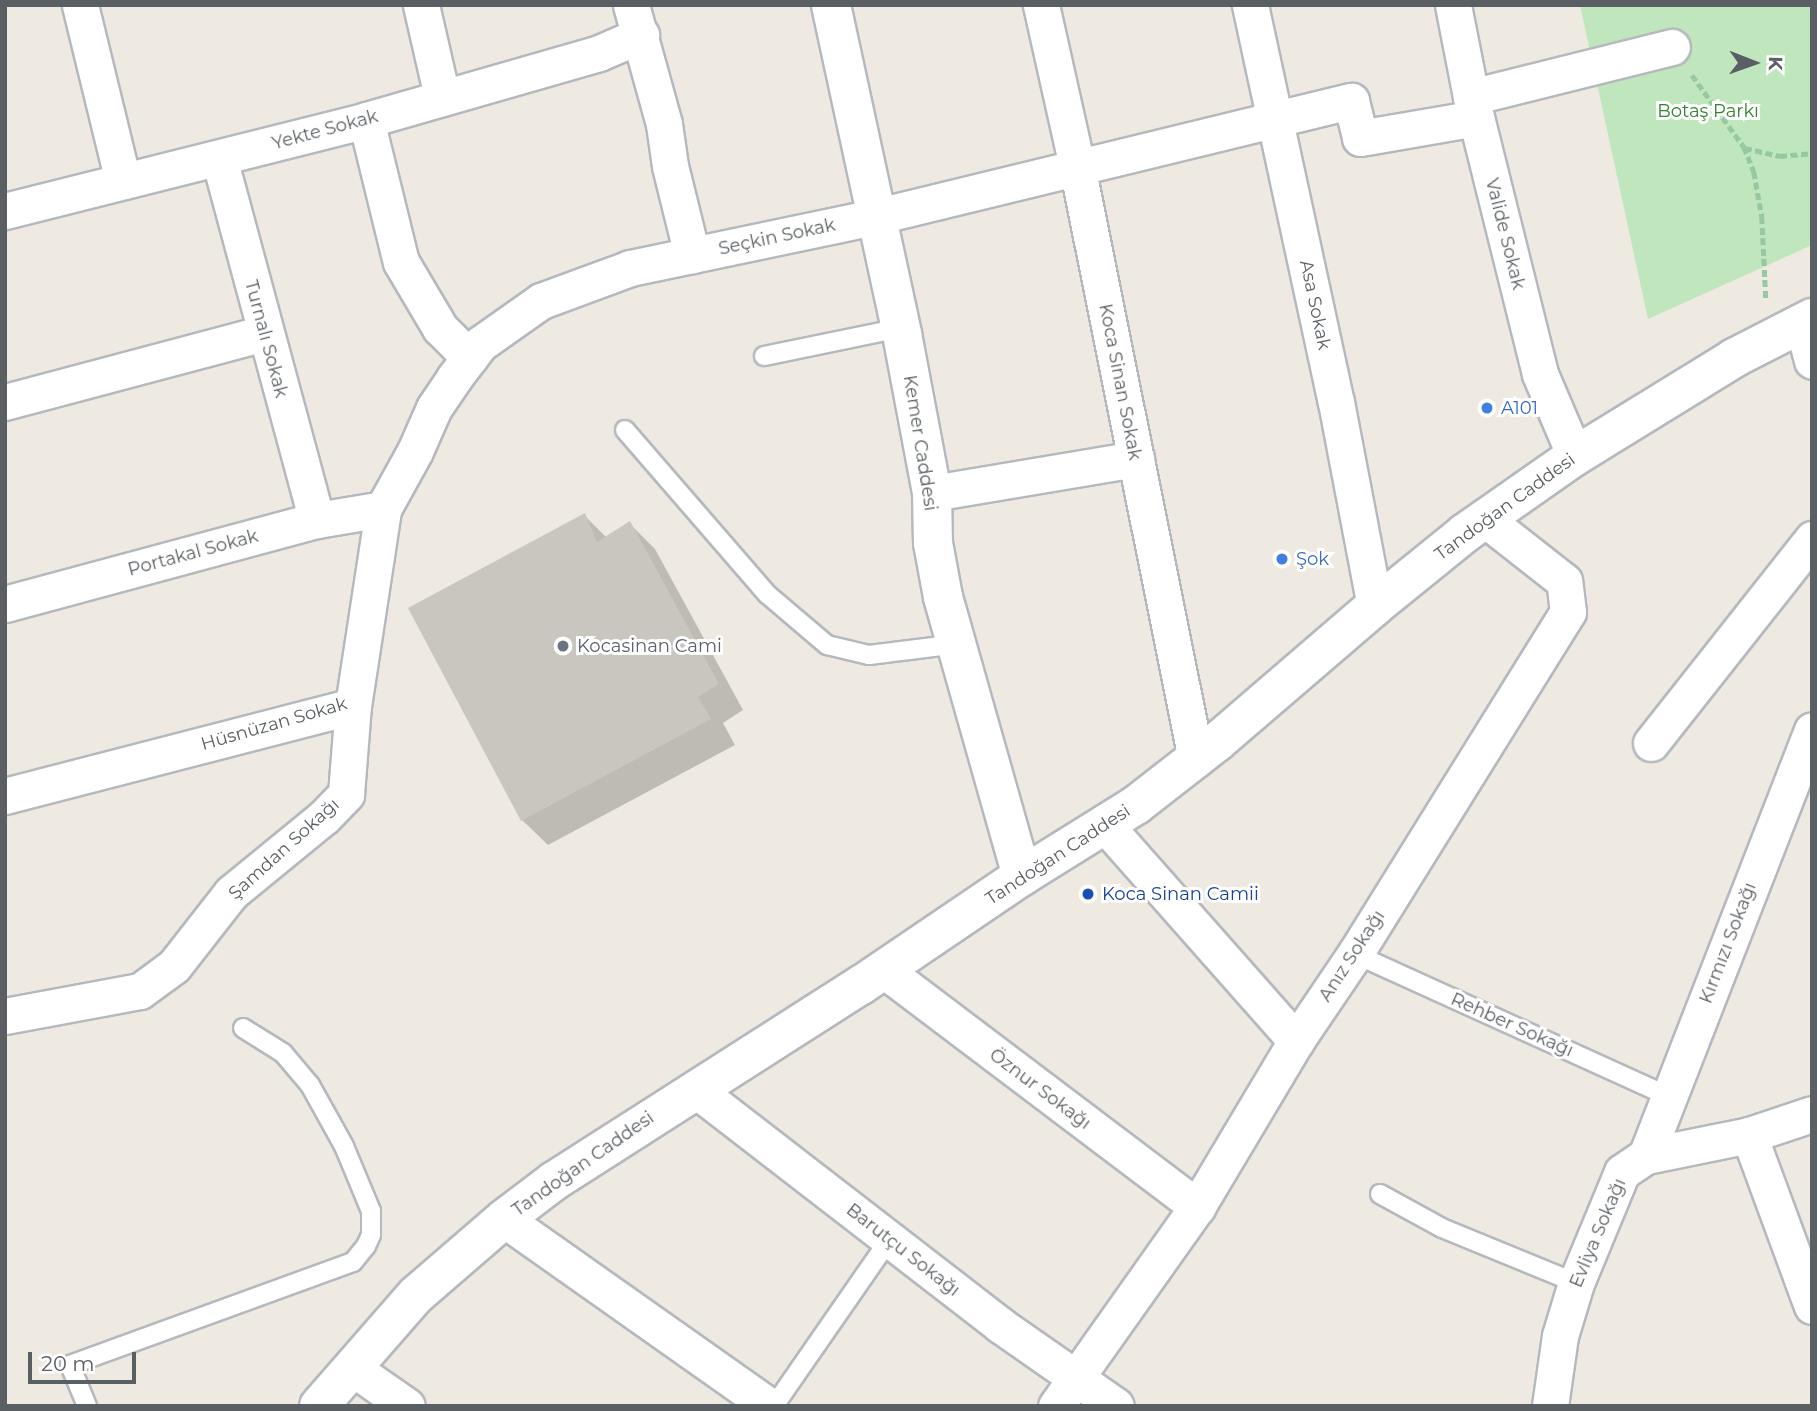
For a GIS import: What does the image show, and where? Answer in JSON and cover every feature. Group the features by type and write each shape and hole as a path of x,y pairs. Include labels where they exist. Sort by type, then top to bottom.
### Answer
{"street":[{"path":"80,5 123,181"},
{"path":"421,5 442,97"},
{"name":"Kemer Caddesi","path":"831,5 901,328 932,493 936,562 1022,876"},
{"name":"Koca Sinan Sokak","path":"1041,5 1077,166 1196,759"},
{"name":"Asa Sokak","path":"1250,5 1336,402 1375,606"},
{"name":"Valide Sokak","path":"1453,5 1474,108 1540,374 1575,456"},
{"path":"636,20 692,255"},
{"name":"Yekte Sokak","path":"5,211 366,120 599,53 636,20"},
{"path":"1474,108 1672,47"},
{"name":"Seçkin Sokak","path":"383,509 415,451 434,408 470,358 503,325 541,301 630,268 878,216 1274,117 1351,101 1360,138 1474,108"},
{"path":"366,120 401,262 440,328 470,358"},
{"name":"Turnalı Sokak","path":"219,158 317,520"},
{"path":"1807,320 1812,361"},
{"name":"Tandoğan Caddesi","path":"319,1406 416,1296 504,1219 554,1181 884,970 1022,876 1106,826 1196,759 1375,606 1485,519 1575,456 1807,320"},
{"path":"5,402 264,332"},
{"path":"932,493 1136,459"},
{"name":"Portakal Sokak","path":"5,604 317,520 383,509"},
{"name":"Hüsnüzan Sokak","path":"5,796 353,706 383,509"},
{"name":"Anız Sokağı","path":"1056,1406 1197,1207 1296,1041 1355,954 1567,612 1564,581 1485,519"},
{"path":"1651,743 1812,538"},
{"name":"Şamdan Sokağı","path":"5,1016 140,991 174,966 232,893 324,817 346,793 353,706"},
{"name":"Kırmızı Sokağı","path":"1646,1156 1812,730"},
{"path":"1106,826 1296,1041"},
{"name":"Öznur Sokağı","path":"884,970 1197,1207"},
{"name":"Barutçu Sokağı","path":"695,1089 1000,1325 1116,1406"},
{"name":"Evliya Sokağı","path":"1550,1406 1560,1336 1576,1283 1622,1172 1646,1156 1749,1135 1812,1114"},
{"path":"1749,1135 1812,1306"},
{"path":"504,1219 771,1406"},
{"path":"351,1367 407,1406"}],"lane":[{"path":"764,356 901,328"},
{"path":"625,430 767,594 827,645 869,655 957,644"},
{"name":"Rehber Sokağı","path":"1355,954 1668,1096"},
{"path":"87,1406 70,1365 352,1262 366,1247 370,1235 371,1211 344,1146 310,1084 283,1053 243,1028"},
{"path":"1380,1195 1442,1228 1576,1283"},
{"path":"771,1406 890,1240"}],"path":[{"path":"1672,47 1744,148 1760,196 1768,341"},
{"path":"1744,148 1780,156 1812,153"}],"green space":[{"name":"Botaş Parkı","path":"1580,5 1812,5 1812,245 1648,319"}],"building":[{"name":"Kocasinan Cami","path":"585,513 597,542 630,521 719,684 698,697 711,719 521,821 408,608"}],"place":[{"name":"A101","path":"1487,408"},
{"name":"Şok","path":"1282,559"},
{"name":"Kocasinan Cami","path":"563,646"},
{"name":"Koca Sinan Camii","path":"1088,894"}]}
